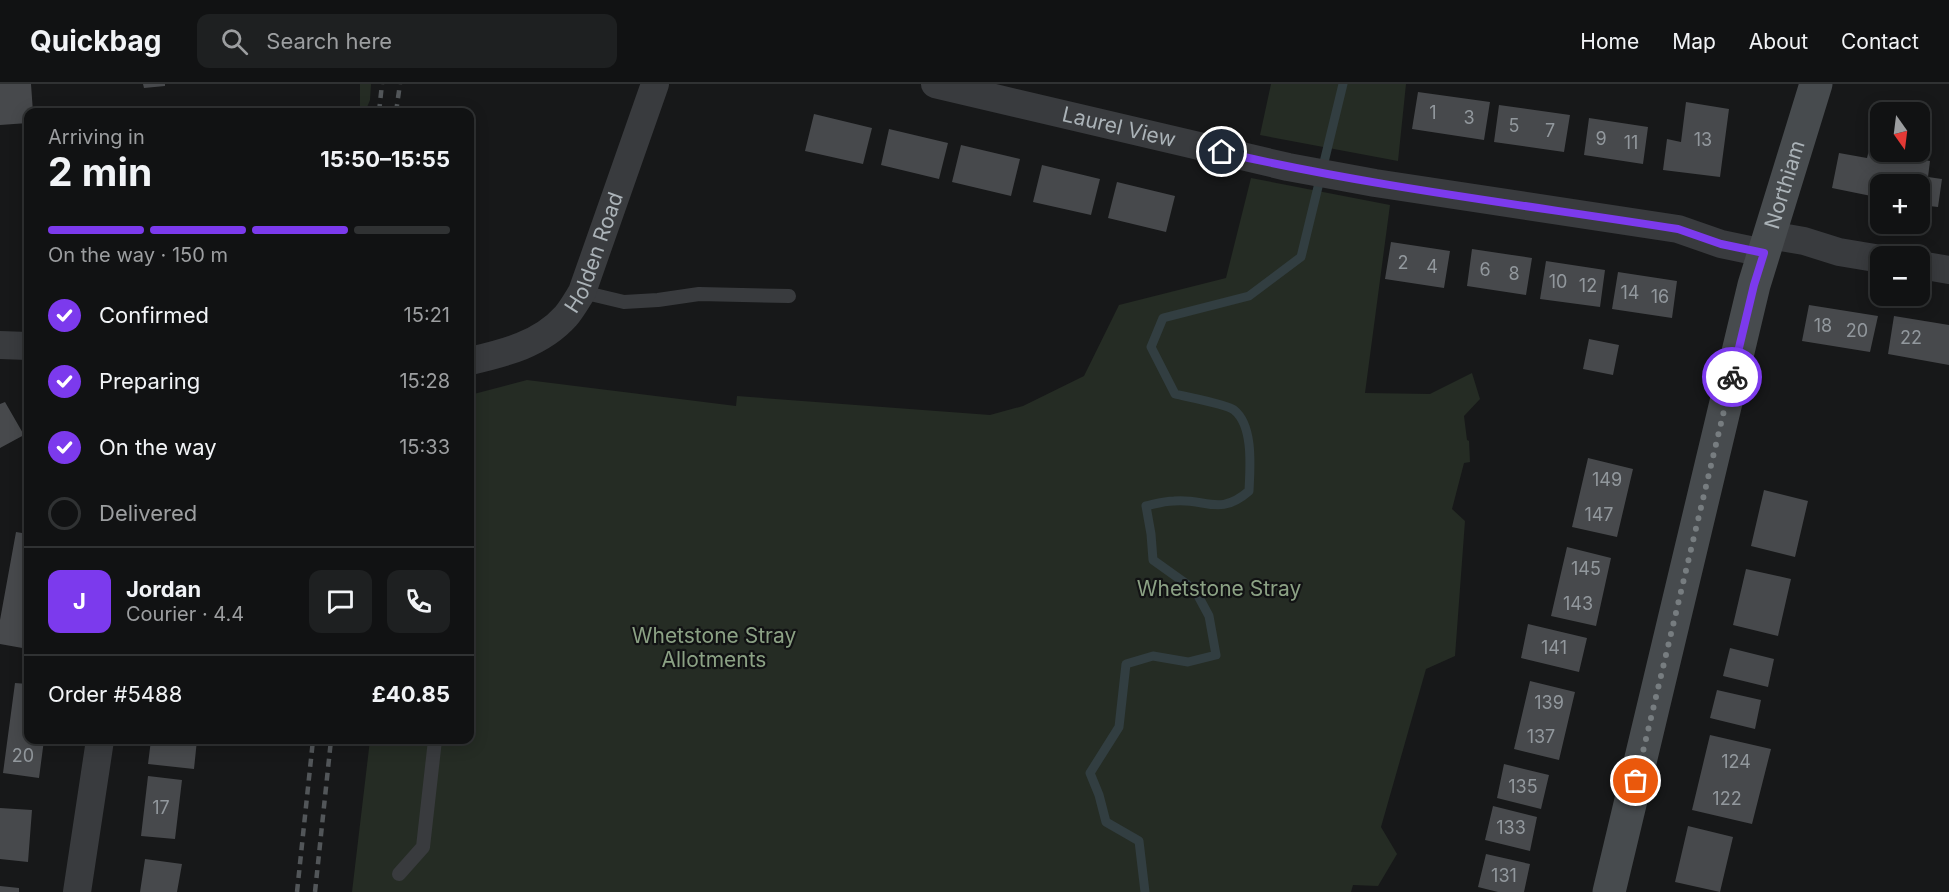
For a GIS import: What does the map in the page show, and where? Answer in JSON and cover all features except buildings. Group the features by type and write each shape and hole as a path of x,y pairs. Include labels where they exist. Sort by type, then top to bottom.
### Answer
{"street":[{"name":"Holden Road","path":"474,360 509,352 545,335 567,315 582,292 655,84"},
{"name":"Laurel View","path":"935,84 1288,167 1375,183 1678,229 1721,244 1804,241 1839,252 1870,257"},
{"name":"Northiam","path":"1609,892 1754,285 1816,84"},
{"path":"1930,267 1949,270"},
{"path":"0,345 24,346"},
{"path":"77,892 99,744"}],"lane":[{"path":"582,292 624,302 699,294 789,296"},
{"path":"399,874 423,847 435,744"}],"green space":[{"path":"360,84 371,84 370,100 367,108 360,108"},
{"path":"1271,84 1406,84 1398,161 1260,135"},
{"path":"1251,178 1390,205 1365,393 1430,394 1472,373 1480,399 1464,416 1470,462 1464,463 1452,509 1465,521 1455,656 1426,669 1381,827 1397,854 1378,886 1353,885 1351,892 352,892 370,744 474,744 474,394 527,380 736,406 737,396 990,415 1023,406 1084,376 1119,305 1226,278"}],"waterway":[{"path":"1145,892 1139,841 1106,822 1090,773 1119,727 1126,664 1153,656 1188,662 1216,655 1209,616 1195,590 1153,560 1146,506 1174,501 1212,505 1229,503 1249,491 1250,471 1248,437 1240,417 1234,410 1224,405 1175,394 1151,347 1163,318 1249,296 1301,257 1343,84"}],"railway":[{"path":"379,108 382,84"},
{"path":"397,108 400,84"},
{"path":"297,892 313,744"},
{"path":"315,892 331,744"}],"way so far":[{"path":"1636,781 1732,377"}],"route":[{"path":"1222,152 1375,183 1678,229 1721,244 1764,253 1732,377"}],"park label":[{"name":"Whetstone Stray","path":"1219,589"},
{"name":"Whetstone Stray Allotments","path":"714,648"}]}
